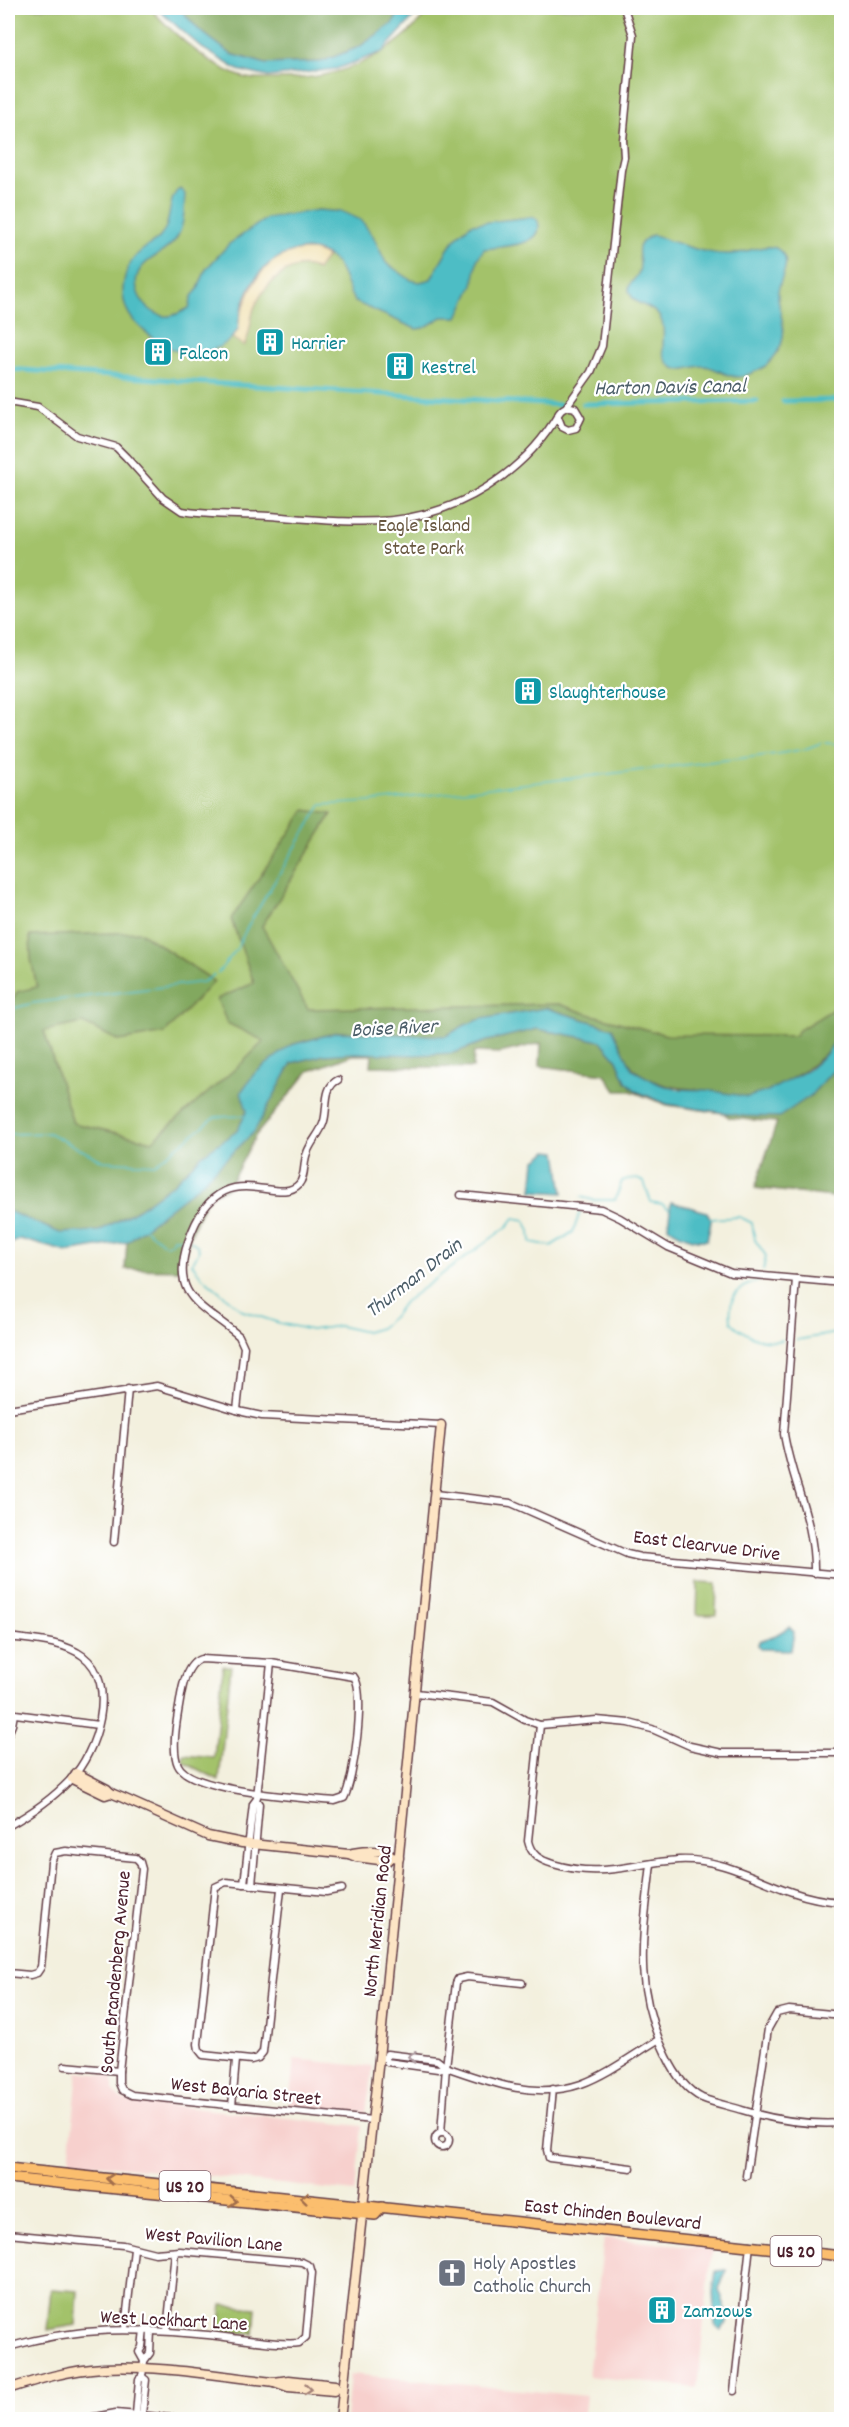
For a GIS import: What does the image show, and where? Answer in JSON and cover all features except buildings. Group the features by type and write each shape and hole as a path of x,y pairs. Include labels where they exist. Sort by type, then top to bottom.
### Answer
{"main road":[{"name":"US 20","path":"8,2168 361,2209"},
{"name":"US 20","path":"8,2178 361,2209"},
{"name":"East Chinden Boulevard","path":"361,2209 375,2215 382,2207 842,2256"}],"street":[{"path":"8,402 38,407 77,436 116,447 163,498 182,511 355,523 409,519 462,501 509,471 547,434 578,391 598,358 604,334 624,157 623,140 633,35 624,8"},
{"path":"547,434 565,429 573,430 579,426 582,418 577,409 578,391"},
{"path":"564,408 577,409"},
{"path":"558,417 559,424 565,429"},
{"path":"237,1410 244,1347 239,1336 194,1301 186,1292 182,1268 189,1240 202,1210 210,1199 222,1192 238,1187 256,1186 277,1190 297,1186 303,1174 307,1153 323,1123 329,1088 338,1080"},
{"path":"461,1195 601,1209 669,1247 731,1273 842,1283"},
{"path":"796,1279 783,1434 787,1454 811,1528 814,1573"},
{"path":"8,1409 158,1386 262,1416 441,1425"},
{"path":"114,1542 128,1389"},
{"name":"North Meridian Road","path":"340,2420 339,2389 372,2120 382,2058 395,1857 416,1693 441,1425"},
{"name":"East Clearvue Drive","path":"435,1494 511,1503 627,1554 640,1557 842,1575"},
{"path":"8,1637 73,1649 91,1664 100,1682 102,1695 93,1742 74,1776 27,1816 8,1826"},
{"path":"195,1660 271,1664 351,1675 356,1679 359,1710 356,1754 347,1794 343,1799 335,1801 257,1797 211,1784 183,1771 178,1766 176,1736 180,1697 190,1667 195,1660"},
{"path":"252,1885 253,1804 257,1797 271,1664"},
{"path":"416,1693 493,1702 525,1720 540,1725 613,1720 637,1725 690,1746 722,1753 842,1753"},
{"path":"8,1734 12,1725 11,1713 98,1725"},
{"path":"540,1725 528,1841 533,1855 572,1869 609,1871 682,1860 712,1862 734,1868 805,1896 842,1902"},
{"path":"74,1776 107,1788 111,1794 208,1836 252,1844 349,1854 357,1851 381,1851 388,1852 395,1857"},
{"path":"244,1884 252,1844"},
{"name":"South Brandenberg Avenue","path":"8,1972 30,1975 37,1973 41,1967 51,1862 56,1854 66,1851 136,1858 140,1862 142,1869 119,2071 120,2086"},
{"path":"651,1864 643,1932 642,1980 658,2040 673,2069 685,2084 702,2097 754,2114 809,2124 842,2123"},
{"path":"281,1889 263,2052 258,2058 251,2060 207,2056 200,2052 198,2044 211,1912 214,1892 219,1884 226,1882 326,1892 342,1889"},
{"path":"441,2133 454,1988 458,1979 467,1977 522,1983"},
{"path":"746,2176 767,2036 777,2013 789,2010 842,2015"},
{"path":"382,2058 387,2062 438,2069 446,2067 510,2088 553,2089 588,2081 658,2040"},
{"path":"232,2106 236,2060"},
{"path":"65,2066 119,2071"},
{"name":"West Bavaria Street","path":"120,2086 128,2094 372,2120"},
{"path":"553,2089 549,2157 631,2168"},
{"name":"West Pavilion Lane","path":"8,2234 123,2245 155,2253 175,2252 302,2262 310,2266 312,2273 306,2337 303,2341"},
{"path":"734,2391 750,2245"},
{"path":"125,2329 134,2249"},
{"path":"167,2331 175,2252"},
{"name":"West Lockhart Lane","path":"8,2347 68,2333 125,2329 296,2344 303,2341"},
{"path":"139,2414 146,2380 139,2352 147,2331"},
{"path":"8,2388 74,2371 102,2368 143,2369 274,2382 289,2380 312,2382 335,2385 339,2389"},
{"path":"840,2420 841,2406"},
{"path":"78,2420 139,2414 193,2420"}],"shaded area":[{"path":"294,2059 373,2067 366,2112 289,2105"},
{"path":"78,2072 113,2076 113,2090 119,2098 126,2101 362,2126 355,2192 69,2161"},
{"path":"604,2238 712,2248 697,2388 588,2376"},
{"path":"350,2374 586,2396 583,2419 346,2420"}],"green space":[{"name":"Eagle Island State Park","path":"8,8 150,8 179,37 213,63 242,77 258,79 322,75 364,62 400,39 431,8 826,8 841,19 842,1033 825,1055 338,1032 247,1111 8,1211"},
{"path":"179,8 403,8 392,24 359,47 321,62 266,64 231,54 198,29"},
{"path":"305,810 332,814 262,926 308,1009 559,1004 667,1035 794,1036 799,1030 841,1004 841,1032 827,1052 815,1063 770,1090 746,1097 672,1087 655,1082 633,1068 612,1028 546,1008 465,1025 446,1036 338,1032 291,1045 247,1111 237,1131 202,1155 174,1183 137,1210 99,1231 60,1233 8,1211 8,1004 12,1002 17,992 37,987 31,959 30,936 140,932 214,981 165,1033 119,1041 83,1023 44,1031 73,1123 152,1141 264,1041 227,1023 217,999 254,983 231,919"},
{"path":"537,1029 601,1041 617,1060 626,1081 636,1091 667,1104 744,1116 778,1117 810,1096 841,1062 841,1198 755,1188 777,1122 730,1118 723,1113 667,1105 631,1091 616,1091 605,1074 540,1066 541,1043 500,1053 474,1052 473,1068 371,1066 372,1055 353,1055 309,1071 256,1135 228,1188 214,1193 205,1202 189,1238 182,1270 125,1269 127,1242 198,1186 277,1087 292,1063 324,1055 354,1053 453,1053 487,1041"},
{"path":"698,1582 717,1583 716,1615 697,1615"},
{"path":"223,1666 231,1666 219,1780 183,1762 184,1755 214,1758"},
{"path":"51,2289 78,2291 76,2325 47,2330"},
{"path":"222,2305 256,2308 254,2334 219,2331"}],"sand":[{"path":"314,250 327,256 317,270 298,267 289,270 265,289 255,306 244,346 231,337 255,282 268,265 287,253"}],"water":[{"path":"156,8 179,8 198,29 231,54 266,64 321,62 359,47 392,24 403,8 422,8 382,52 336,69 268,77 238,70 202,48"},
{"path":"180,188 185,194 184,217 179,234 169,247 144,265 136,279 143,302 155,313 163,316 176,314 189,308 192,296 198,289 206,269 229,244 267,218 318,210 343,212 361,220 373,236 386,263 411,280 420,282 431,279 453,242 472,224 530,217 537,219 539,228 530,240 511,246 484,249 477,260 473,285 458,317 442,317 424,328 416,329 355,302 339,268 331,258 321,252 299,250 288,253 268,265 253,282 243,306 238,329 227,342 212,350 185,353 165,346 137,325 127,311 123,291 131,262 164,231 173,198"},
{"path":"652,235 694,249 716,253 736,253 768,247 779,250 783,254 786,265 778,292 783,336 772,360 760,369 738,377 708,367 678,369 670,365 664,355 663,328 659,316 656,312 638,303 629,290 640,268 640,244"},
{"path":"546,1008 612,1028 633,1070 659,1084 676,1089 708,1090 748,1097 768,1091 808,1070 825,1055 841,1033 841,1062 810,1096 779,1117 744,1116 667,1104 636,1091 626,1081 617,1060 601,1041 537,1029 487,1041 453,1053 324,1055 292,1063 254,1132 198,1186 127,1242 67,1252 20,1239 8,1245 8,1211 60,1233 99,1231 137,1210 174,1183 202,1155 237,1131 247,1111 241,1092 254,1074 291,1045 338,1032 446,1036 481,1019"},
{"path":"548,1151 557,1152 563,1193 532,1191 535,1161"},
{"path":"671,1202 707,1212 711,1221 707,1240 686,1237 668,1226"},
{"path":"789,1627 794,1632 791,1650 760,1649 759,1641"},
{"path":"726,2270 719,2290 727,2312 727,2323 721,2330 715,2325 713,2292 716,2271"}],"waterway":[{"name":"Harton Davis Canal","path":"8,369 173,380"},
{"name":"Harton Davis Canal","path":"177,381 561,405"},
{"name":"Harton Davis Canal","path":"783,401 842,400"},
{"name":"Harton Davis Canal","path":"583,404 757,401"},
{"path":"218,973 236,950 249,924 321,805 369,802 777,754 805,749 821,743"},
{"path":"825,743 842,744"},
{"path":"8,1010 33,1003 203,982 214,975"},
{"path":"8,1134 49,1133 103,1161 155,1164 215,1117 245,1116"},
{"name":"Thurman Drain","path":"581,1197 593,1200 615,1200 622,1181 633,1178 644,1182 651,1202 662,1204 669,1209"},
{"name":"Thurman Drain","path":"191,1241 198,1246 199,1251 192,1264 202,1277 243,1311 279,1323 311,1330 339,1326 366,1332 380,1328 393,1317 404,1302 508,1226 514,1218 525,1220 530,1231 531,1242 551,1246 573,1232 580,1212"},
{"name":"Thurman Drain","path":"709,1219 740,1217 752,1223 755,1240 766,1256 763,1270"},
{"name":"Thurman Drain","path":"144,1228 166,1245 171,1243 173,1238 187,1239"},
{"name":"Thurman Drain","path":"760,1280 745,1286 735,1294 731,1306 731,1322 754,1337 768,1341 782,1340"},
{"name":"Thurman Drain","path":"797,1340 842,1332"}],"place":[{"name":"Harrier","path":"270,342"},
{"name":"Falcon","path":"158,352"},
{"name":"Kestrel","path":"400,366"},
{"name":"Slaughterhouse","path":"528,691"},
{"name":"Holy Apostles Catholic Church","path":"452,2273"},
{"name":"Zamzows","path":"662,2310"}],"water label":[{"name":"Boise River","path":"394,1027"}]}
